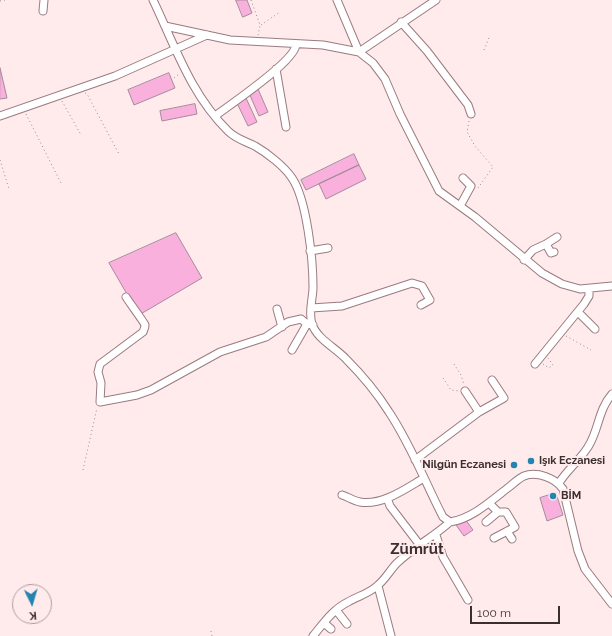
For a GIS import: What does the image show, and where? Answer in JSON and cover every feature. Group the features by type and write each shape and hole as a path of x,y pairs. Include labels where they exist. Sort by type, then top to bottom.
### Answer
{"street":[{"path":"43,11 44,0"},
{"path":"153,0 185,70 200,96 215,116 237,139 256,147 285,170 299,192 313,276 310,325 292,350"},
{"path":"337,0 359,52 372,63 385,79 400,114 439,191 475,217 524,260 542,273 562,284 580,290 612,286"},
{"path":"165,26 207,35 257,42 331,46 359,52 401,22 436,0"},
{"path":"401,22 427,51 468,105 471,114"},
{"path":"0,116 116,76 207,35"},
{"path":"215,116 276,69 294,53 296,44"},
{"path":"276,69 286,127"},
{"path":"460,206 471,186 463,178"},
{"path":"524,260 533,250 557,237"},
{"path":"546,244 551,253 554,252"},
{"path":"310,251 328,248"},
{"path":"311,308 342,306 412,283 422,286 430,300 420,305"},
{"path":"536,362 587,300 589,289"},
{"path":"126,297 135,313 144,323 145,328 143,332 100,364 98,372 101,383 100,402 136,395 151,390 220,352 266,337 288,322 301,319 310,325 346,359 390,412 443,517 450,522"},
{"path":"277,309 282,326"},
{"path":"578,312 594,330"},
{"path":"415,460 479,412 504,398 492,380"},
{"path":"465,391 479,412"},
{"path":"559,483 566,472 588,448 594,436 602,408 612,394"},
{"path":"313,636 336,610 346,602 366,594 378,586 396,564 419,544 436,535 450,522 470,516 524,476 536,474 548,477 559,483 567,500 578,551 585,570 612,604"},
{"path":"342,495 363,502 387,498 424,478"},
{"path":"387,498 390,506 419,544"},
{"path":"489,503 498,512"},
{"path":"486,522 498,512 506,512 515,527 494,538"},
{"path":"507,531 512,539"},
{"path":"436,535 444,557 468,600"},
{"path":"378,586 390,633 396,636"},
{"path":"336,610 347,624"},
{"path":"324,623 331,629"}],"path":[{"path":"0,1 5,0"},
{"path":"251,0 260,25 257,42"},
{"path":"260,25 280,12"},
{"path":"484,50 490,35"},
{"path":"174,78 185,70"},
{"path":"79,88 82,93 87,94 118,154"},
{"path":"59,95 80,135"},
{"path":"23,108 62,185"},
{"path":"471,114 468,132 476,146 493,167 476,190"},
{"path":"0,160 9,190"},
{"path":"560,333 591,350"},
{"path":"536,362 549,368 553,365 544,352"},
{"path":"443,378 451,390 465,391 461,375 454,364"},
{"path":"83,470 89,436 97,406 100,402"},
{"path":"211,631 212,636"}],"building":[{"path":"236,0 247,0 252,13 243,17"},
{"path":"0,68 7,98 0,99"},
{"path":"169,73 175,88 134,105 128,90"},
{"path":"258,89 268,112 259,116 249,93"},
{"path":"246,98 257,122 248,126 237,103"},
{"path":"195,104 197,114 162,121 160,111"},
{"path":"354,154 359,165 306,190 301,180"},
{"path":"359,165 366,179 326,199 319,184"},
{"path":"176,233 202,278 139,315 109,263"},
{"path":"556,493 563,515 547,521 540,498"},
{"path":"465,519 473,530 464,536 456,525"}],"place":[{"name":"Işık Eczanesi","path":"531,461"},
{"name":"Nilgün Eczanesi","path":"514,465"},
{"name":"BİM","path":"553,496"}],"district":[{"name":"Zümrüt","path":"417,549"}]}
